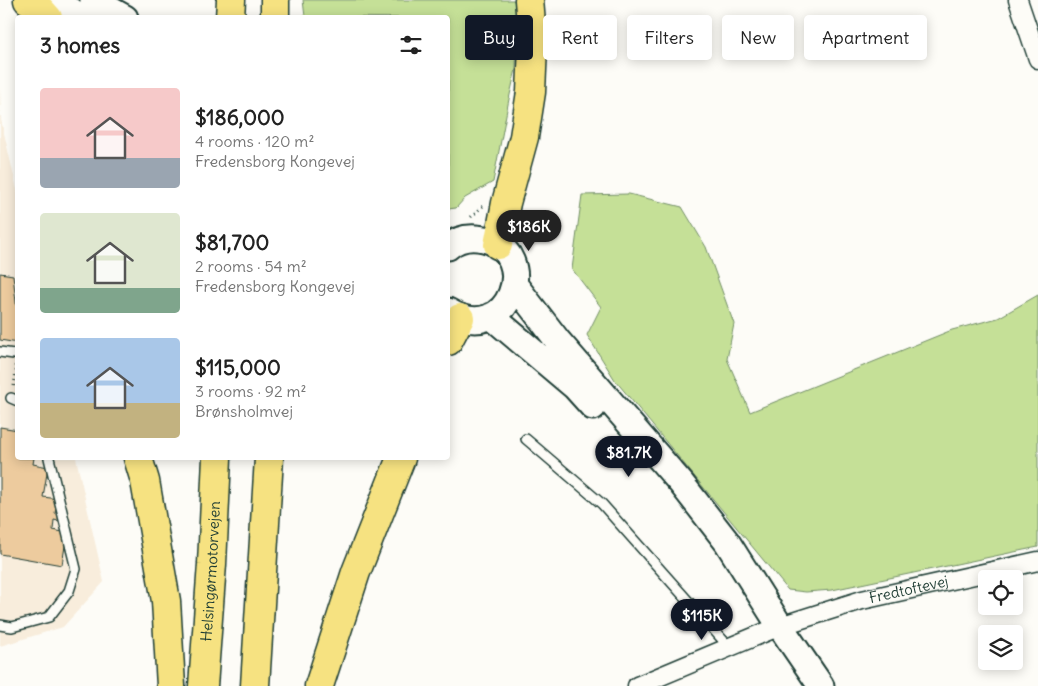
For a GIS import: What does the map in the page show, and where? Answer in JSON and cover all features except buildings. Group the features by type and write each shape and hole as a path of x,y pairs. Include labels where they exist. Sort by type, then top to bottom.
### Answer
{"highway":[{"path":"28,0 38,6 46,15"},
{"path":"230,15 231,0"},
{"path":"274,0 275,15"},
{"path":"498,245 506,203 524,136 531,92 533,47 529,0"},
{"path":"139,460 145,481 166,601 171,686"},
{"name":"Helsingørmotorvejen","path":"203,686 217,460"},
{"path":"255,686 269,460"},
{"path":"319,686 356,572 399,460"}],"street":[{"path":"49,0 80,15"},
{"path":"85,0 86,15"},
{"path":"93,0 119,15"},
{"path":"1018,0 1038,59"},
{"path":"450,243 464,238 476,237 488,240 498,245 506,253 512,263 514,273 514,284 510,298 502,309 491,316 481,319 452,323"},
{"path":"514,284 558,341 681,482 722,534 780,626 822,686"},
{"path":"491,316 575,387 643,463 780,626"},
{"name":"Fredtoftevej","path":"637,686 780,626 862,600 1038,562"}],"lane":[{"path":"0,352 14,354"},
{"path":"526,439 602,504 729,647"},
{"path":"0,625 12,627 48,617 68,591 76,569 50,460"}],"path":[{"path":"14,354 15,362"},
{"path":"14,400 15,386"}],"shaded area":[{"path":"0,87 1,120 15,181 15,460 76,460 104,582 63,627 0,646"}],"green space":[{"path":"303,0 514,0 517,15 465,15 465,60 516,60 516,69 493,182 465,198 456,208 450,209 450,15 305,15"},
{"path":"629,194 682,207 706,247 734,324 727,359 750,412 952,330 998,318 1038,295 1038,547 832,590 806,592 788,590 615,380 587,335 601,307 572,269 582,195"}]}
